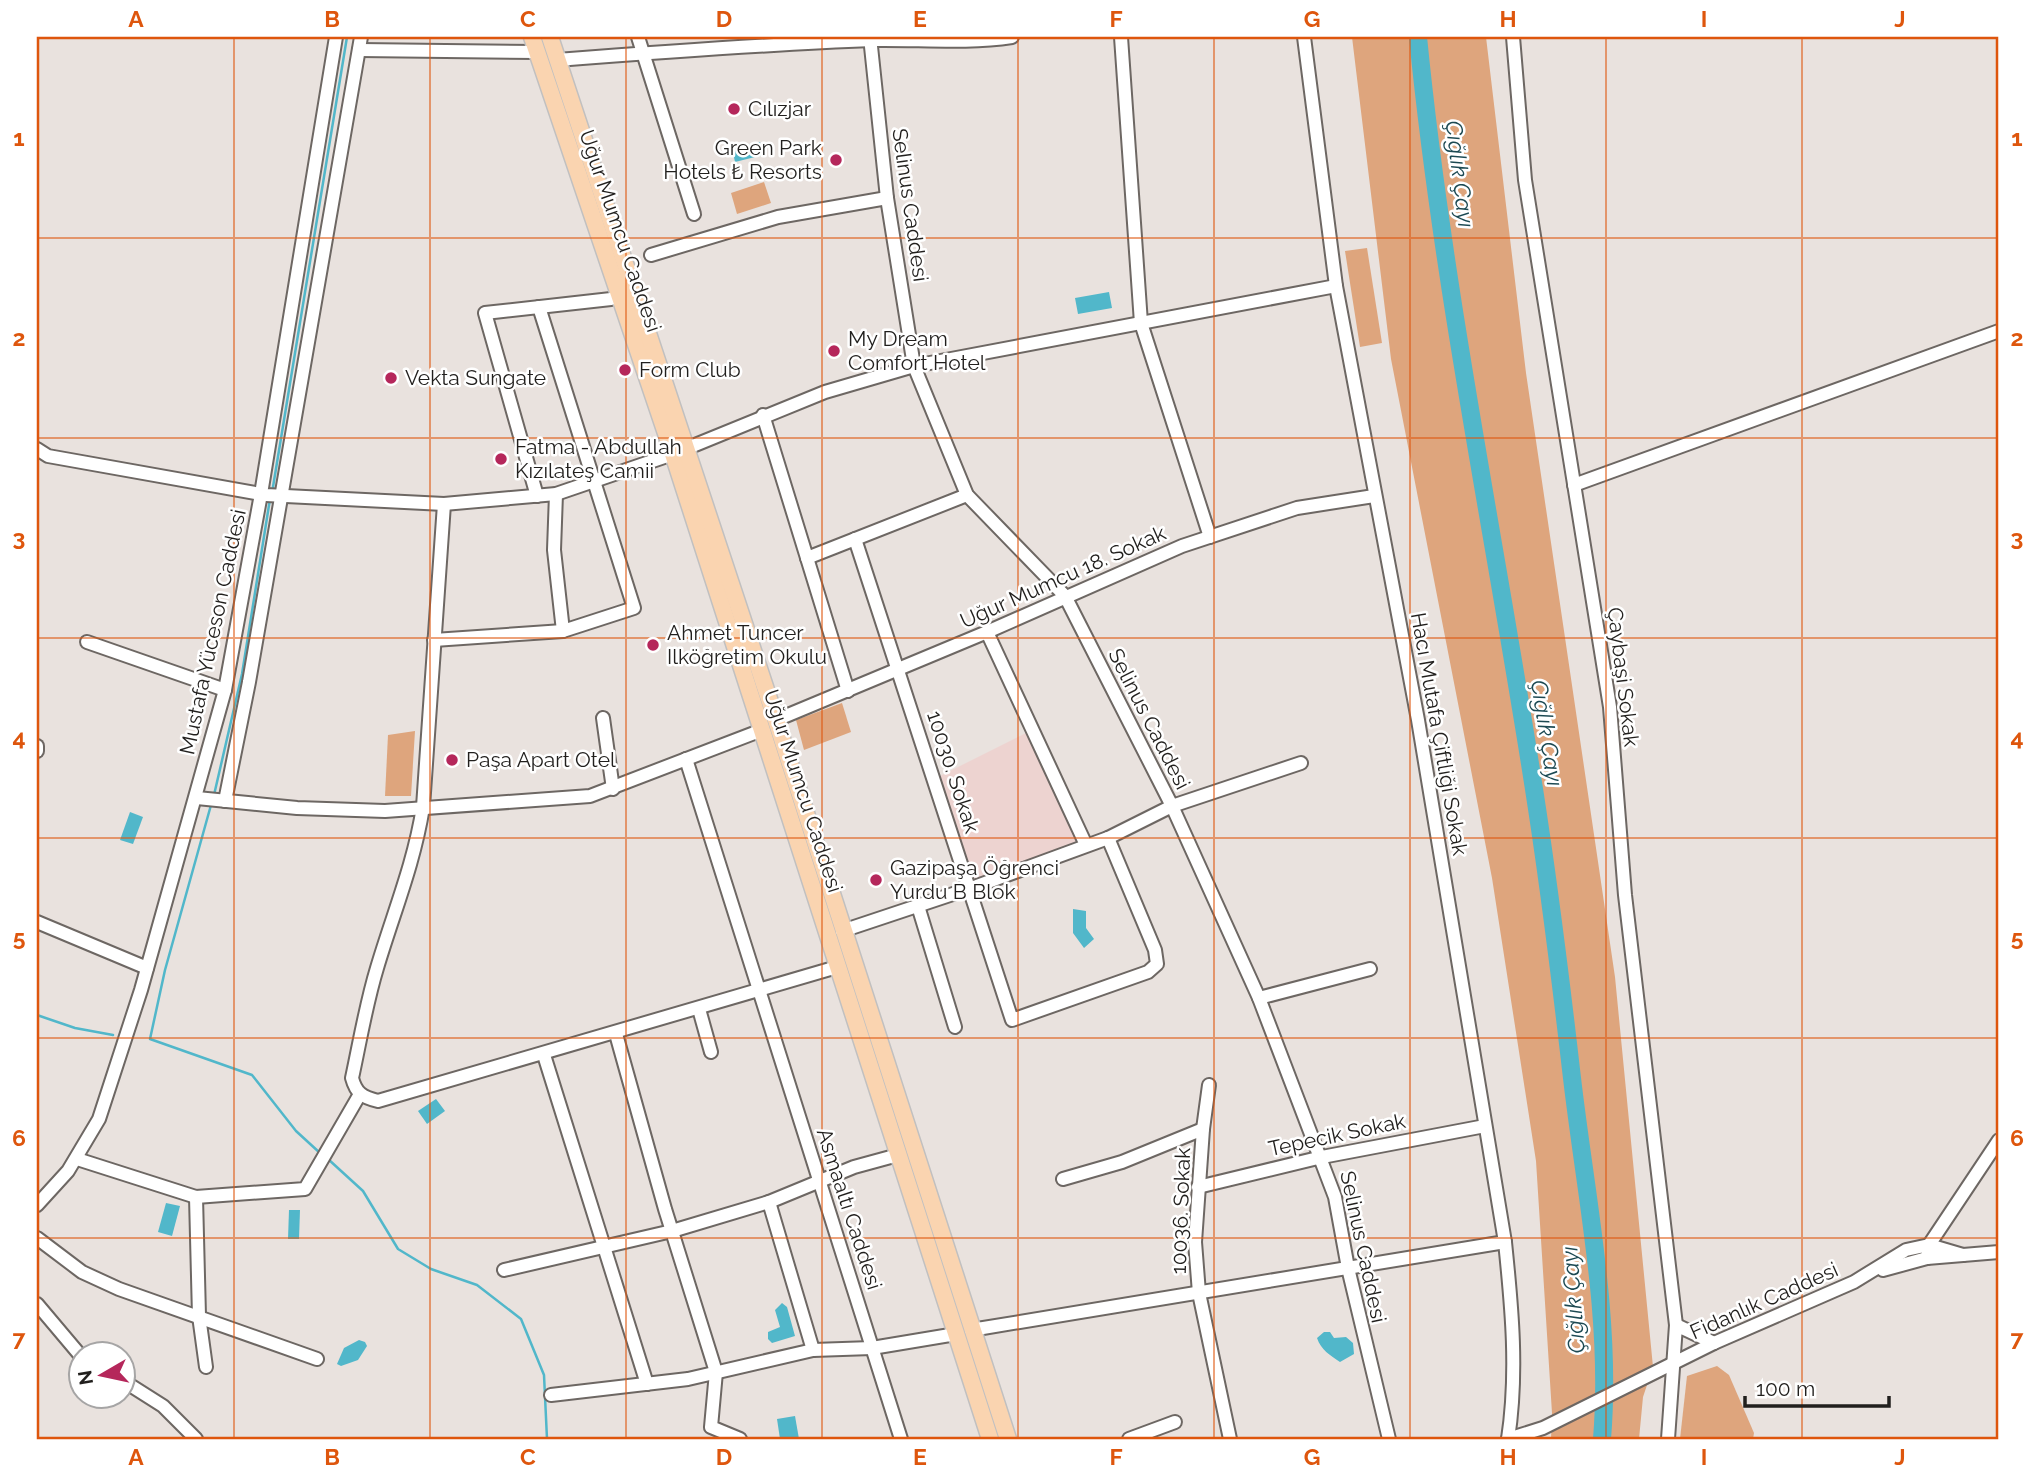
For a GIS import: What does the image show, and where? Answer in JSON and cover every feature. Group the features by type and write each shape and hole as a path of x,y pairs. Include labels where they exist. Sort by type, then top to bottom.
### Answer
{"main road":[{"name":"Uğur Mumcu Caddesi","path":"550,37 680,451 762,730 898,1155 963,1332 1008,1439"},
{"name":"Uğur Mumcu Caddesi","path":"534,44 619,294 680,451 776,720 963,1332 990,1439"}],"street":[{"name":"Mustafa Yüceson Caddesi","path":"221,800 271,495 336,37"},
{"path":"638,37 694,214"},
{"path":"557,60 644,54 732,41 766,48 871,39 1012,37"},
{"path":"1121,37 1141,323 1210,537"},
{"name":"Hacı Mutafa Çiftliği Sokak","path":"1304,37 1336,286 1420,734 1505,1242 1513,1314 1515,1392 1508,1439"},
{"name":"Çaybaşi Sokak","path":"1513,37 1525,180 1610,707 1625,895 1676,1325 1671,1366 1668,1439"},
{"name":"Selinus Caddesi","path":"871,39 887,198 914,366 967,495 1065,596 1172,806 1259,998 1322,1157 1335,1197 1348,1268 1389,1439"},
{"name":"Mustafa Yüceson Caddesi","path":"37,1205 77,1159 99,1119 197,797 271,495 360,43"},
{"path":"360,43 534,44"},
{"path":"651,255 778,217 887,198"},
{"path":"37,449 48,456 271,495 444,504 556,494 680,451 825,392 914,366 1336,286"},
{"path":"537,496 485,313 611,299 619,294"},
{"path":"434,640 563,631 634,608 592,482 539,307"},
{"path":"1574,485 1999,331"},
{"path":"763,415 848,691"},
{"path":"556,494 554,550 563,631"},
{"path":"807,558 967,495"},
{"name":"Uğur Mumcu 18. Sokak","path":"776,720 1210,537 1297,508 1374,496"},
{"path":"444,504 423,807 417,841 398,910 377,968 352,1078 360,1094 377,1101 544,1055 837,967"},
{"name":"10030. Sokak","path":"855,539 1012,1020 1148,972 1157,964 1157,956 1108,838"},
{"path":"987,632 1086,845"},
{"path":"87,642 225,690"},
{"path":"603,718 613,789"},
{"path":"197,797 311,808 385,811 590,796 762,730"},
{"name":"Asmaaltı Caddesi","path":"686,759 901,1439"},
{"path":"842,931 1108,838 1172,806 1301,763"},
{"path":"918,906 955,1027"},
{"path":"37,922 147,968"},
{"path":"1259,998 1370,970"},
{"path":"699,1009 711,1052"},
{"path":"616,1034 672,1231 716,1372 708,1433 740,1439"},
{"path":"544,1055 647,1384"},
{"path":"1203,1129 1209,1085"},
{"path":"77,1159 196,1197 305,1189 360,1094"},
{"name":"Tepecik Sokak","path":"1198,1187 1322,1157 1485,1126"},
{"name":"10036. Sokak","path":"1063,1178 1122,1162 1203,1129 1195,1242 1199,1293 1230,1439"},
{"path":"1999,1140 1993,1158 1928,1252 1963,1255 1999,1252"},
{"path":"504,1270 672,1231 769,1202 853,1167 898,1155"},
{"path":"196,1197 199,1316 206,1367"},
{"path":"769,1202 813,1350"},
{"path":"37,1238 94,1278 317,1359"},
{"path":"551,1395 647,1384 813,1350 872,1348 1505,1242"},
{"name":"Fidanlık Caddesi","path":"1508,1439 1543,1428 1714,1343 1872,1272 1906,1250 1928,1252"},
{"path":"37,1304 67,1340"},
{"path":"1676,1325 1714,1343"},
{"path":"136,1389 163,1406 196,1439"},
{"path":"1129,1439 1175,1422"}],"shaded area":[{"path":"1352,37 1486,37 1526,373 1615,977 1653,1367 1643,1397 1639,1439 1551,1439 1552,1413 1536,1161 1492,878 1391,359"},
{"path":"764,182 771,203 737,214 731,193"},
{"path":"1367,248 1382,343 1360,347 1345,251"},
{"path":"842,703 851,732 804,750 796,720"},
{"path":"1032,730 1084,839 974,880 940,776"},
{"path":"415,731 411,796 385,796 388,735"},
{"path":"1717,1366 1729,1375 1754,1433 1753,1439 1680,1439 1687,1376"}],"water":[{"path":"760,142 763,155 735,162 732,148"},
{"path":"1109,292 1112,308 1078,314 1075,298"},
{"path":"130,812 143,817 133,844 120,840"},
{"path":"1073,909 1086,911 1086,928 1094,939 1084,948 1073,933"},
{"path":"436,1099 445,1111 427,1124 418,1111"},
{"path":"166,1203 180,1206 172,1236 158,1232"},
{"path":"289,1210 300,1210 299,1239 288,1239"},
{"path":"782,1303 787,1307 795,1336 772,1343 768,1339 768,1332 780,1327 775,1310"},
{"path":"1324,1332 1330,1332 1334,1338 1346,1337 1353,1343 1354,1354 1340,1362 1333,1357 1323,1349 1317,1338"},
{"path":"359,1340 367,1346 358,1360 341,1366 337,1364 344,1348"},
{"path":"795,1416 799,1439 780,1439 777,1419"}],"waterway":[{"path":"272,493 347,37"},
{"name":"Çığlık Çayı","path":"1418,37 1455,320 1519,695 1554,934 1601,1304 1604,1349 1602,1439"},
{"path":"214,795 242,674 270,499"},
{"path":"211,805 165,970 150,1039 252,1075 296,1131 320,1153"},
{"path":"37,1015 75,1028 113,1035"},
{"path":"328,1159 363,1191 398,1249 431,1269 477,1285 521,1319 544,1375 547,1439"}],"place":[{"name":"Cılızjar","path":"734,109"},
{"name":"Green Park Hotels ₺ Resorts","path":"836,160"},
{"name":"My Dream Comfort Hotel","path":"834,351"},
{"name":"Form Club","path":"625,370"},
{"name":"Vekta Sungate","path":"391,378"},
{"name":"Fatma - Abdullah Kızılateş Camii","path":"501,459"},
{"name":"Ahmet Tuncer Ilköğretim Okulu","path":"653,645"},
{"name":"Paşa Apart Otel","path":"452,760"},
{"name":"Gazipaşa Öğrenci Yurdu B Blok","path":"876,880"}]}
